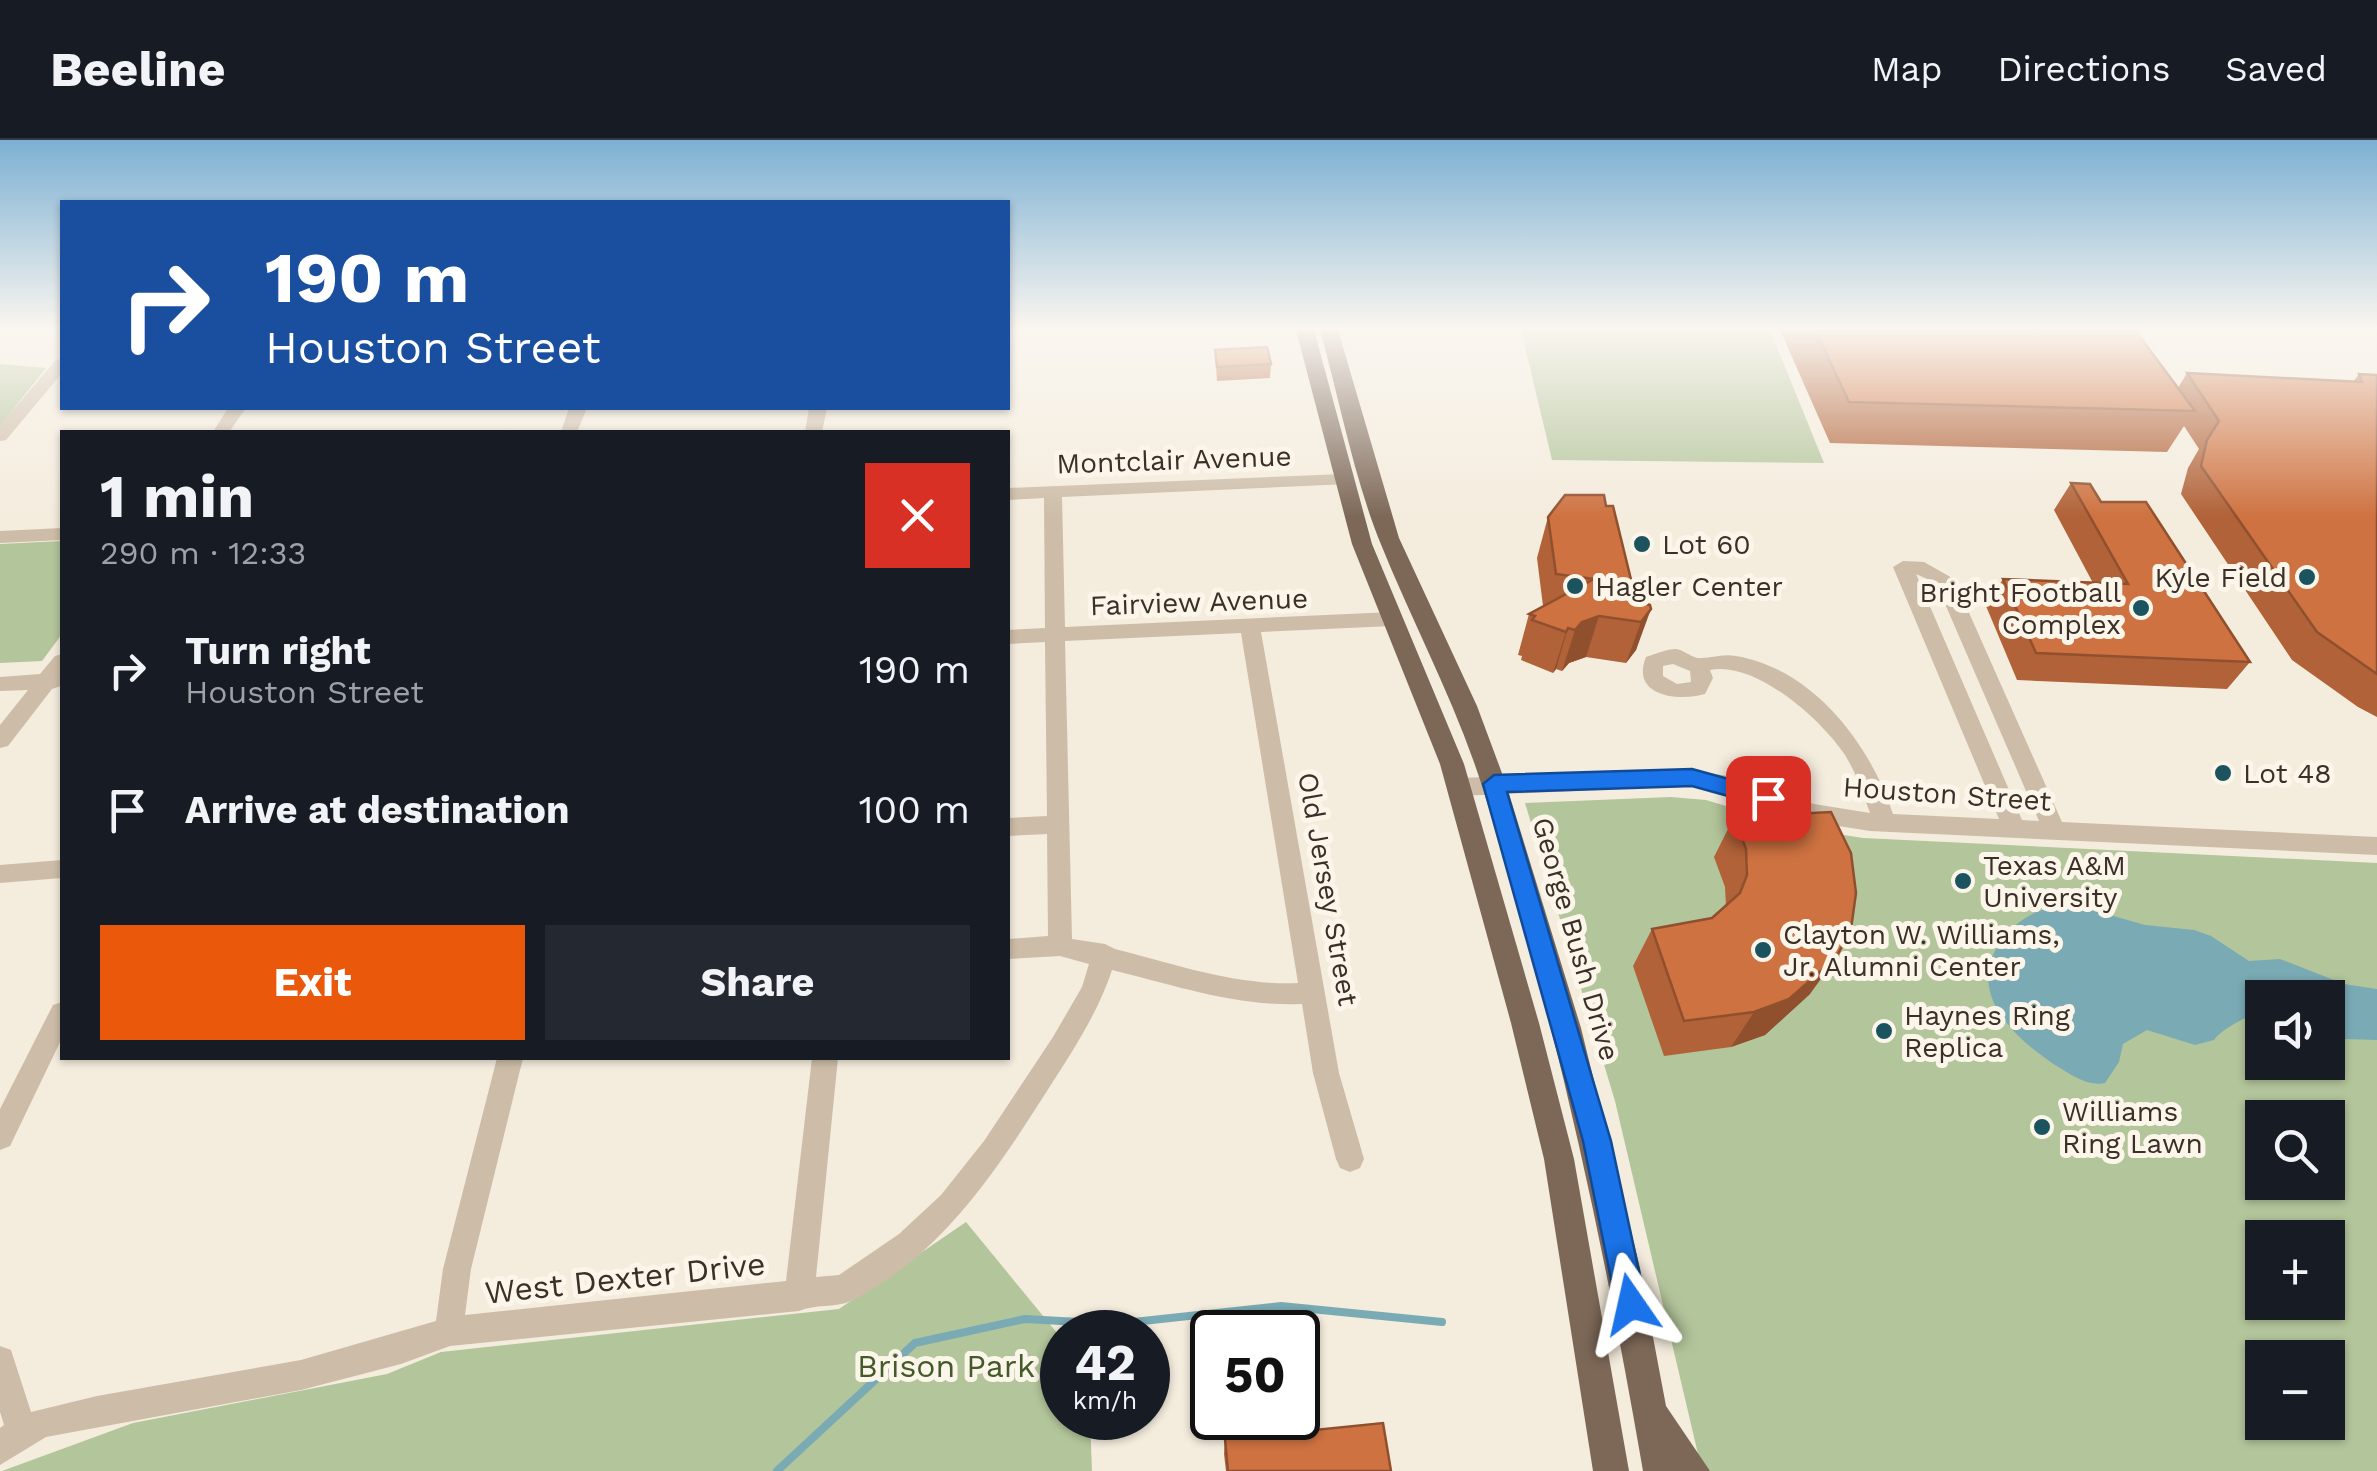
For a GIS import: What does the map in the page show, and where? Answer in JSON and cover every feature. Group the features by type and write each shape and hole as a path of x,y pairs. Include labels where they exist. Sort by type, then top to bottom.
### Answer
{"main road":[{"path":"1320,392 1362,544 1433,709 1459,787 1559,1159 1611,1471"},
{"name":"George Bush Drive","path":"1347,392 1403,576 1465,706 1494,784 1597,1141 1661,1471"},
{"path":"1342,480 1358,488 1386,569 1403,576"},
{"path":"1650,1412 1692,1471"}],"street":[{"path":"0,436 37,392"},
{"name":"Montclair Avenue","path":"1010,494 1342,480"},
{"path":"1054,492 1060,946"},
{"path":"0,537 60,534"},
{"path":"2014,830 1903,567 1918,567 1944,579 2055,832"},
{"name":"Fairview Avenue","path":"1010,636 1392,620"},
{"name":"Old Jersey Street","path":"1250,628 1326,1073 1350,1159"},
{"path":"1698,666 1716,661 1745,665 1807,702 1854,753 1871,784 1884,823"},
{"path":"0,684 55,681"},
{"path":"0,740 55,681"},
{"name":"Houston Street","path":"1459,787 1692,778 1734,786 1812,813 1884,823 2377,846"},
{"path":"1010,827 1058,824"},
{"path":"0,874 60,869"},
{"path":"1010,949 1060,946 1105,954 1223,988 1270,995 1314,993"},
{"name":"West Dexter Drive","path":"10,1440 72,1416 318,1373 392,1354 450,1331 844,1289 909,1244 950,1204 994,1150 1062,1045 1093,990 1105,954"},
{"path":"0,1137 60,1017"},
{"path":"450,1331 450,1300 509,1060"},
{"path":"799,1296 825,1060"},
{"path":"0,1361 10,1440"}],"green space":[{"path":"0,392 27,392 0,426"},
{"path":"1536,392 1795,392 1824,463 1552,460"},
{"path":"60,541 60,637 42,661 0,663 0,544"},
{"path":"1671,797 1706,800 1799,828 1863,838 2377,863 2377,1471 1702,1471 1615,1101 1525,803"},
{"name":"Brison Park","path":"966,1222 1040,1312 1040,1440 1091,1440 1092,1471 2,1471 133,1423 387,1374 441,1352 839,1309"}],"water":[{"path":"2075,905 2145,925 2194,930 2211,936 2249,961 2280,959 2334,980 2245,980 2245,1019 2214,1040 2195,1045 2147,1030 2123,1044 2119,1062 2105,1083 2092,1083 2055,1065 2022,1039 1997,1008 1990,991 1988,973 1993,954 2006,935 2028,916"},
{"path":"2345,984 2377,989 2377,1040 2345,1039"}],"building":[{"path":"1844,392 2181,392 2195,411 1849,402"},
{"name":"Kyle Field","path":"2200,392 2377,392 2377,674 2317,632 2201,466 2207,440 2219,421"},
{"path":"2071,483 2090,484 2101,502 2146,502 2250,662 2036,653 2003,579 2128,584"},
{"path":"1565,495 1604,495 1606,506 1613,506 1636,600 1651,609 1641,622 1599,616 1566,632 1532,620 1535,616 1529,614 1594,579 1556,574 1548,517"},
{"name":"Clayton W. Williams, Jr. Alumni Center","path":"1831,812 1851,853 1856,893 1851,929 1836,958 1789,999 1754,1012 1684,1021 1652,929 1712,918 1740,893 1747,875 1746,849 1734,817"},
{"path":"1383,1423 1391,1471 1228,1471 1225,1440 1320,1440 1320,1429"}],"waterway":[{"path":"777,1471 915,1343 1025,1319 1115,1324 1281,1306 1442,1322"}],"place":[{"name":"Lot 60","path":"1642,544"},
{"name":"Kyle Field","path":"2307,577"},
{"name":"Hagler Center","path":"1575,586"},
{"name":"Bright Football Complex","path":"2141,608"},
{"name":"Lot 48","path":"2223,773"},
{"name":"Texas A&M University","path":"1963,881"},
{"name":"Clayton W. Williams, Jr. Alumni Center","path":"1763,950"},
{"name":"Haynes Ring Replica","path":"1884,1031"},
{"name":"Williams Ring Lawn","path":"2042,1127"}],"route":[{"path":"1631,1304 1597,1141 1494,784 1692,778 1720,782 1768,798"}]}
